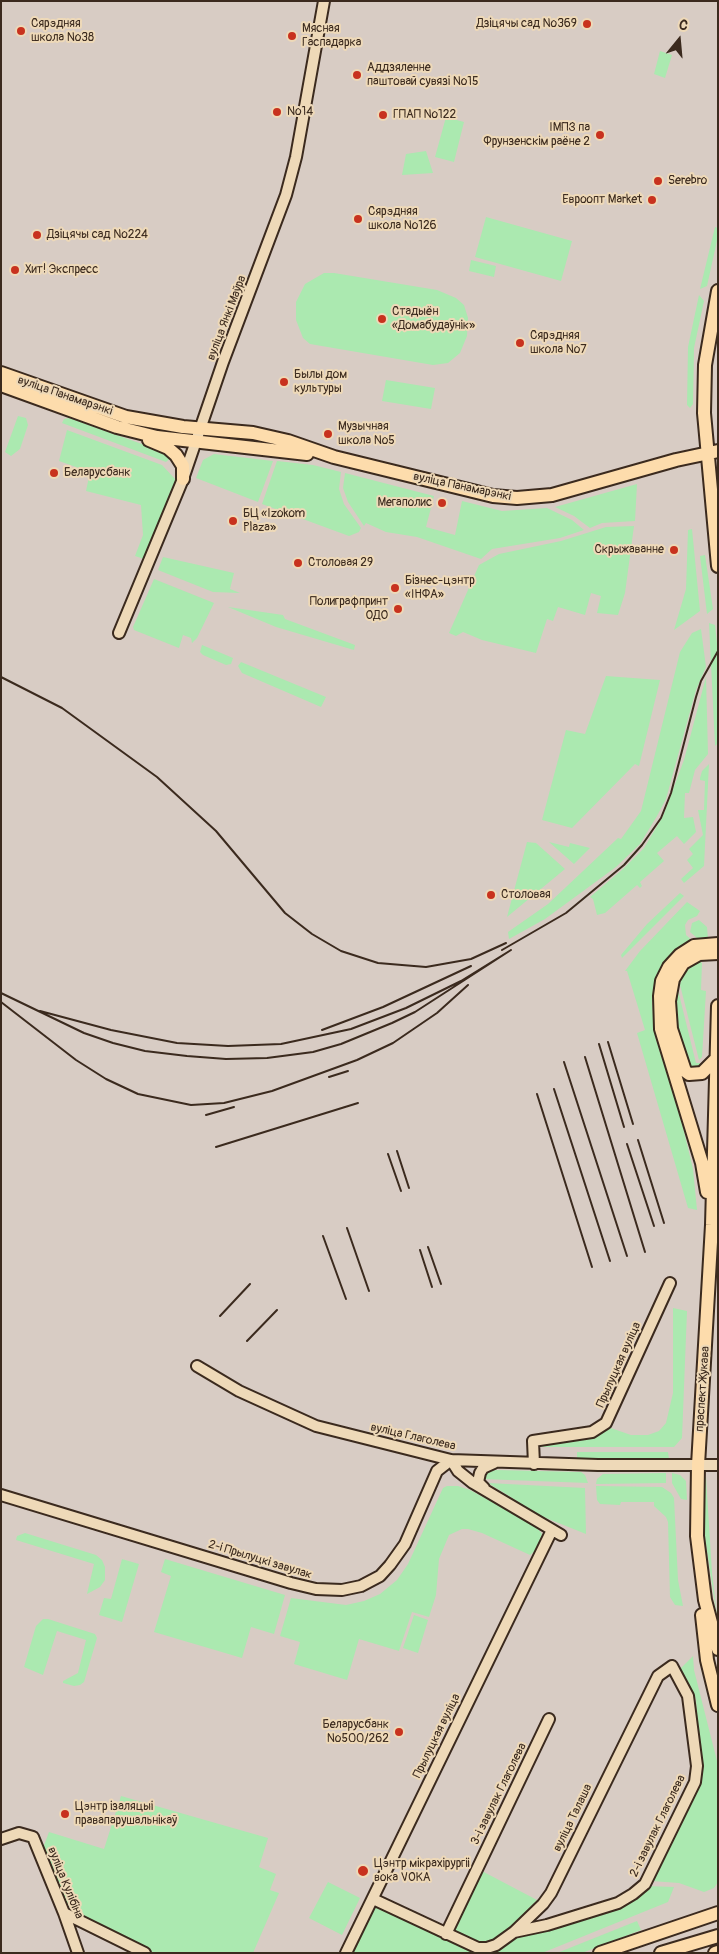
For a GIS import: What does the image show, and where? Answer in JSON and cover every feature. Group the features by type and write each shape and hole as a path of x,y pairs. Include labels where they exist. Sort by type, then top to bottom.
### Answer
{"main road":[{"path":"718,291 705,365 718,566"},
{"name":"вуліца Панамарэнкі","path":"1,373 126,417 252,433 288,441 334,457 493,496 517,498 552,495 712,452"},
{"name":"вуліца Панамарэнкі","path":"1,385 117,427 157,437 264,447 334,457"},
{"path":"117,427 168,448 176,454 183,466 183,480"},
{"path":"712,1224 702,1163 665,1044 659,1012 662,981 674,961 694,946 718,944"},
{"path":"715,1060 702,1073 689,1074 685,1071 670,1029 668,1001 673,979 684,963 699,954 718,953"},
{"name":"праспект Жукава","path":"718,1006 715,1060 712,1224 698,1465 697,1536 705,1600 718,1649"},
{"path":"705,1600 702,1612 707,1660 718,1705"},
{"path":"600,1953 718,1914"},
{"path":"661,1953 718,1936"}],"street":[{"name":"вуліца Янкі Маўра","path":"119,633 183,480 293,171 324,1"},
{"name":"Прылуцкая вуліца","path":"534,1464 533,1442 592,1432 606,1423 670,1283"},
{"name":"вуліца Глаголева","path":"198,1366 239,1391 316,1426 451,1460 534,1464 698,1465"},
{"path":"451,1460 458,1472 486,1491"},
{"name":"2-і Прылуцкі завулак","path":"1,1495 291,1583 316,1589 342,1590 361,1586 380,1576 390,1565 405,1544 437,1471 451,1460"},
{"path":"486,1491 478,1482 480,1473 488,1465 498,1462"},
{"path":"698,1465 718,1465"},
{"name":"Прылуцкая вуліца","path":"346,1953 556,1532 486,1491"},
{"name":"вуліца Талаша","path":"446,1934 468,1945 487,1948 514,1932 543,1904 551,1894 658,1676 672,1666 688,1696 696,1758"},
{"name":"3-і завулак Глаголева","path":"446,1934 549,1719"},
{"name":"2-і завулак Глаголева","path":"514,1932 547,1926 595,1911 626,1899 639,1890 645,1884 695,1782 696,1758"},
{"name":"вуліца Кулібіна","path":"1,1839 19,1833 33,1838 64,1913 78,1953"},
{"path":"372,1899 446,1934"},
{"path":"64,1913 144,1953"}],"green space":[{"path":"660,51 672,55 665,78 654,74"},
{"path":"446,117 464,122 454,162 435,157"},
{"path":"426,151 433,173 402,175 406,154"},
{"path":"486,217 572,241 561,281 475,257"},
{"path":"715,227 718,228 718,236 707,286 700,289"},
{"path":"471,260 496,266 494,277 469,271"},
{"name":"Стадыён «Домабудаўнік»","path":"324,273 437,290 456,298 464,305 468,318 467,336 460,353 448,363 433,365 310,344 303,338 296,320 296,302 305,284"},
{"path":"699,295 704,301 694,348 693,404 690,408 687,405 688,347"},
{"path":"386,380 435,388 431,409 382,401"},
{"path":"18,416 26,418 28,425 20,449 11,456 5,452"},
{"path":"69,418 170,454 172,457 166,462 62,423 64,419"},
{"path":"67,430 162,465 176,480 177,486 144,559 135,556 143,535 141,505 86,491 90,472 59,461"},
{"path":"214,454 273,461 258,502 196,478 203,460"},
{"path":"277,461 313,465 341,472 339,489 344,504 361,528 359,532 349,536 262,504"},
{"path":"345,473 434,496 426,527 455,535 462,501 502,511 547,508 572,520 584,530 560,538 492,549 481,559 417,537 386,532 366,523 364,526 348,502 343,488"},
{"path":"637,484 635,521 602,523 590,528 574,516 555,507"},
{"path":"634,526 625,593 618,615 597,613 601,596 591,593 585,615 558,607 553,621 547,619 536,653 482,640 463,632 456,636 449,633 479,565 499,554 561,541 606,527"},
{"path":"692,529 700,611 674,630 686,589 688,530"},
{"path":"705,555 713,609 707,614 700,556"},
{"path":"163,557 234,573 230,589 240,593 213,592 158,570"},
{"path":"154,579 214,603 197,638 192,643 191,638 183,635 179,648 134,630 133,627"},
{"path":"228,607 283,615 285,619 355,645 354,650 276,627"},
{"path":"709,623 715,625 718,653 718,743 715,746"},
{"path":"701,629 706,667 696,690 666,799 640,844 616,867 545,919 509,939 508,932 548,904 618,838 621,839 641,811 680,652 692,633"},
{"path":"202,645 233,658 231,664 226,665 203,655 200,652"},
{"path":"241,662 326,697 321,707 242,673 238,666"},
{"path":"606,676 660,680 639,766 635,764 572,828 542,820 566,730 585,734"},
{"path":"706,677 708,754 695,770 689,793 685,793 684,818 693,817 696,832 684,844 677,836 657,853 664,861 640,882 642,886 640,888 637,885 605,913 597,915 593,899 590,897 644,848 663,816 684,760"},
{"path":"709,764 704,866 684,883 681,879 693,868 687,860 693,854 689,849 703,835 698,810 704,810 705,781 700,780 700,778 702,771"},
{"path":"527,842 536,843 565,869 507,917"},
{"path":"549,842 569,847 570,843 590,848 574,864"},
{"path":"680,893 684,896 622,958 621,955 647,924"},
{"path":"687,902 700,911 697,916 688,920 685,925 686,935 694,942 656,981 652,1002 655,1036 679,1111 693,1169 697,1210 688,1208 637,1033 645,1030 627,971 625,971 640,951"},
{"path":"699,920 707,927 708,939 697,938 690,932 692,923"},
{"path":"699,960 702,963 701,990 706,991 702,1057 699,1060 680,985 682,976 688,967"},
{"path":"676,982 696,1063 700,1063 701,1067 689,1066 673,1032"},
{"path":"673,1308 687,1311 682,1438 674,1447 541,1447 542,1441 599,1434 605,1426 631,1435 648,1435 659,1431 666,1423 673,1393"},
{"path":"577,1452 668,1452 669,1459 577,1459"},
{"path":"496,1470 581,1472 585,1475 588,1483 482,1479 487,1472"},
{"path":"666,1473 666,1483 596,1484 597,1479 603,1474"},
{"path":"672,1473 680,1475 686,1481 687,1500 681,1499 672,1483"},
{"path":"706,1477 712,1573 718,1624 705,1538 704,1478"},
{"path":"488,1483 585,1488 586,1534 541,1516"},
{"path":"458,1486 470,1490 535,1525 542,1534 537,1549 530,1555 482,1533 468,1529 462,1529 449,1535 439,1559 436,1595 429,1617 412,1612 399,1651 359,1639 347,1680 294,1664 300,1642 280,1636 291,1598 346,1605 364,1601 380,1594 397,1580 408,1564 443,1488"},
{"path":"596,1486 662,1487 671,1493 674,1498 678,1580 683,1606 675,1605 670,1597 668,1522 666,1517 654,1506 654,1502 621,1502 620,1505 600,1504 597,1500"},
{"path":"25,1533 96,1555 102,1560 105,1567 105,1580 100,1587 87,1594 94,1564 16,1540 17,1536"},
{"path":"122,1559 139,1564 122,1622 99,1615 104,1598 111,1599"},
{"path":"165,1559 285,1595 274,1634 251,1627 242,1658 154,1632 171,1576 161,1572"},
{"path":"414,1615 428,1620 418,1653 403,1648"},
{"path":"43,1619 95,1634 97,1638 84,1682 80,1685 74,1686 63,1683 63,1681 78,1673 86,1640 57,1631 43,1675 24,1667 36,1626"},
{"path":"693,1656 694,1670 718,1765 718,1882 714,1888 704,1892 679,1883 651,1881 684,1810 701,1784 696,1699 679,1670"},
{"path":"121,1796 268,1838 259,1867 276,1874 270,1890 279,1893 253,1953 153,1953 88,1921 69,1906 59,1888 43,1848 49,1832 104,1849"},
{"path":"480,1870 537,1900 501,1937 485,1942 474,1940 451,1928"},
{"path":"328,1882 360,1898 342,1935 309,1918"},
{"path":"647,1886 674,1887 668,1902 542,1953 482,1953 496,1950 518,1934 543,1929"},
{"path":"374,1903 474,1950 476,1953 348,1953"},
{"path":"637,1921 641,1930 582,1953 557,1953"}],"railway":[{"path":"502,950 566,913 624,865 642,845 661,818 671,793 701,681 718,651"},
{"path":"1,677 62,708 157,777 216,831 285,913 312,934 341,951 378,963 426,967 471,959 506,943"},
{"path":"1,993 84,1033 145,1051 226,1059 267,1058 313,1052 341,1044 392,1023 415,1012 511,950 461,981 406,1008 351,1029 281,1044 228,1046 177,1043 111,1030 40,1011"},
{"path":"322,1030 383,1007 471,966"},
{"path":"1,1002 76,1060 106,1079 138,1094 191,1105 224,1103 272,1091 357,1060 393,1043 437,1013 468,985"},
{"path":"608,1042 633,1124"},
{"path":"599,1044 624,1127"},
{"path":"585,1057 645,1252"},
{"path":"564,1062 627,1256"},
{"path":"329,1077 348,1071"},
{"path":"554,1089 610,1261"},
{"path":"537,1094 592,1267"},
{"path":"216,1147 358,1103"},
{"path":"206,1115 234,1107"},
{"path":"638,1140 664,1223"},
{"path":"627,1144 654,1226"},
{"path":"397,1151 409,1188"},
{"path":"388,1154 401,1191"},
{"path":"347,1228 369,1291"},
{"path":"323,1236 346,1299"},
{"path":"428,1247 441,1284"},
{"path":"420,1250 432,1287"},
{"path":"220,1316 250,1284"},
{"path":"247,1341 277,1310"}],"place":[{"name":"Дзіцячы сад №369","path":"587,24"},
{"name":"Сярэдняя школа №38","path":"21,31"},
{"name":"Мясная Гаспадарка","path":"292,36"},
{"name":"Аддзяленне паштовай сувязі №15","path":"357,75"},
{"name":"№14","path":"277,112"},
{"name":"ГПАП №122","path":"383,115"},
{"name":"ІМПЗ па Фрунзенскім раёне 2","path":"600,135"},
{"name":"Serebro","path":"658,181"},
{"name":"Евроопт Market","path":"652,200"},
{"name":"Сярэдняя школа №126","path":"358,219"},
{"name":"Дзіцячы сад №224","path":"37,235"},
{"name":"Хит! Экспресс","path":"15,270"},
{"name":"Стадыён «Домабудаўнік»","path":"382,319"},
{"name":"Сярэдняя школа №7","path":"520,343"},
{"name":"Былы дом культуры","path":"284,382"},
{"name":"Музычная школа №5","path":"328,434"},
{"name":"Беларусбанк","path":"54,473"},
{"name":"Мегаполис","path":"442,503"},
{"name":"БЦ «Izokom Plaza»","path":"233,521"},
{"name":"Скрыжаванне","path":"674,550"},
{"name":"Столовая 29","path":"298,563"},
{"name":"Бізнес-цэнтр «ІНФА»","path":"395,588"},
{"name":"Полиграфпринт ОДО","path":"398,609"},
{"name":"Столовая","path":"491,895"},
{"name":"Беларусбанк №500/262","path":"399,1732"},
{"name":"Цэнтр ізаляцыі правапарушальнікаў","path":"65,1814"},
{"name":"Цэнтр мікрахірургіі вока VOKA","path":"363,1871"}]}
